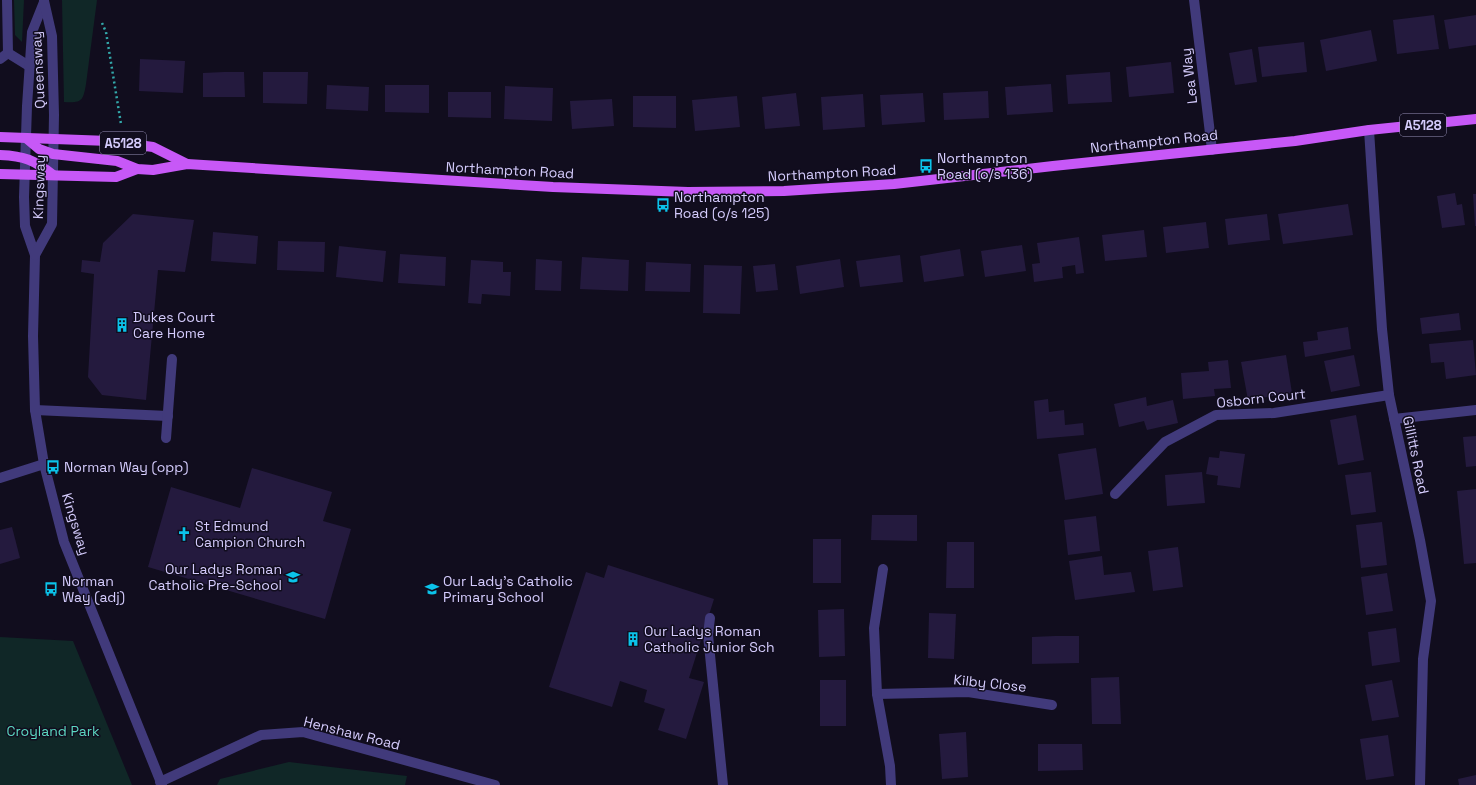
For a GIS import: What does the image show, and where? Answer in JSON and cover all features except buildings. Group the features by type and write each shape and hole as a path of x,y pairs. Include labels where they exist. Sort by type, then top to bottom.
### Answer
{"main road":[{"name":"Northampton Road","path":"26,138 39,149 54,154 117,162 136,169 153,170 187,164 553,187 688,192 784,191 894,184 1295,141 1369,130 1476,119"},
{"name":"Northampton Road","path":"0,137 109,141 154,147 187,164"},
{"path":"0,155 25,158 38,163 53,175"},
{"name":"Northampton Road","path":"0,174 116,178 136,169"}],"street":[{"name":"Queensway","path":"7,0 4,56 29,66"},
{"name":"Lea Way","path":"1194,0 1212,150"},
{"name":"Queensway","path":"25,175 29,66 32,32 44,1"},
{"name":"Queensway","path":"44,1 52,36 54,138"},
{"name":"Gillitts Road","path":"1369,130 1382,329 1389,395 1420,540 1431,601 1423,659 1420,785"},
{"name":"Kingsway","path":"34,255 52,224 54,138"},
{"name":"Kingsway","path":"25,175 25,226 34,255 33,336 35,410 44,464 64,542 161,783"},
{"path":"166,438 172,359"},
{"name":"Osborn Court","path":"1115,494 1164,442 1216,415 1274,413 1389,395"},
{"path":"35,410 168,416"},
{"path":"1394,419 1476,410"},
{"path":"0,478 44,464"},
{"path":"883,569 874,628 877,694 890,766 891,785"},
{"path":"710,618 708,635 723,785"},
{"name":"Kilby Close","path":"877,694 968,692 1052,705"},
{"name":"Henshaw Road","path":"161,783 261,735 303,732 474,782 495,785"}],"path":[{"path":"102,23 106,32 121,124"}],"green space":[{"path":"14,0 24,0 22,42 15,35"},
{"path":"62,0 97,0 85,90 81,100 75,102 64,102"},
{"name":"Croyland Park","path":"0,637 73,641 132,785 0,785"},
{"path":"289,762 407,776 405,785 217,785 220,779"}],"place":[{"name":"Northampton Road (o/s 136)","path":"926,166"},
{"name":"Northampton Road (o/s 125)","path":"663,205"},
{"name":"Dukes Court Care Home","path":"122,325"},
{"name":"Norman Way (opp)","path":"53,467"},
{"name":"St Edmund Campion Church","path":"184,534"},
{"name":"Our Ladys Roman Catholic Pre-School","path":"293,577"},
{"name":"Norman Way (adj)","path":"51,589"},
{"name":"Our Lady's Catholic Primary School","path":"432,589"},
{"name":"Our Ladys Roman Catholic Junior Sch","path":"633,639"}]}
